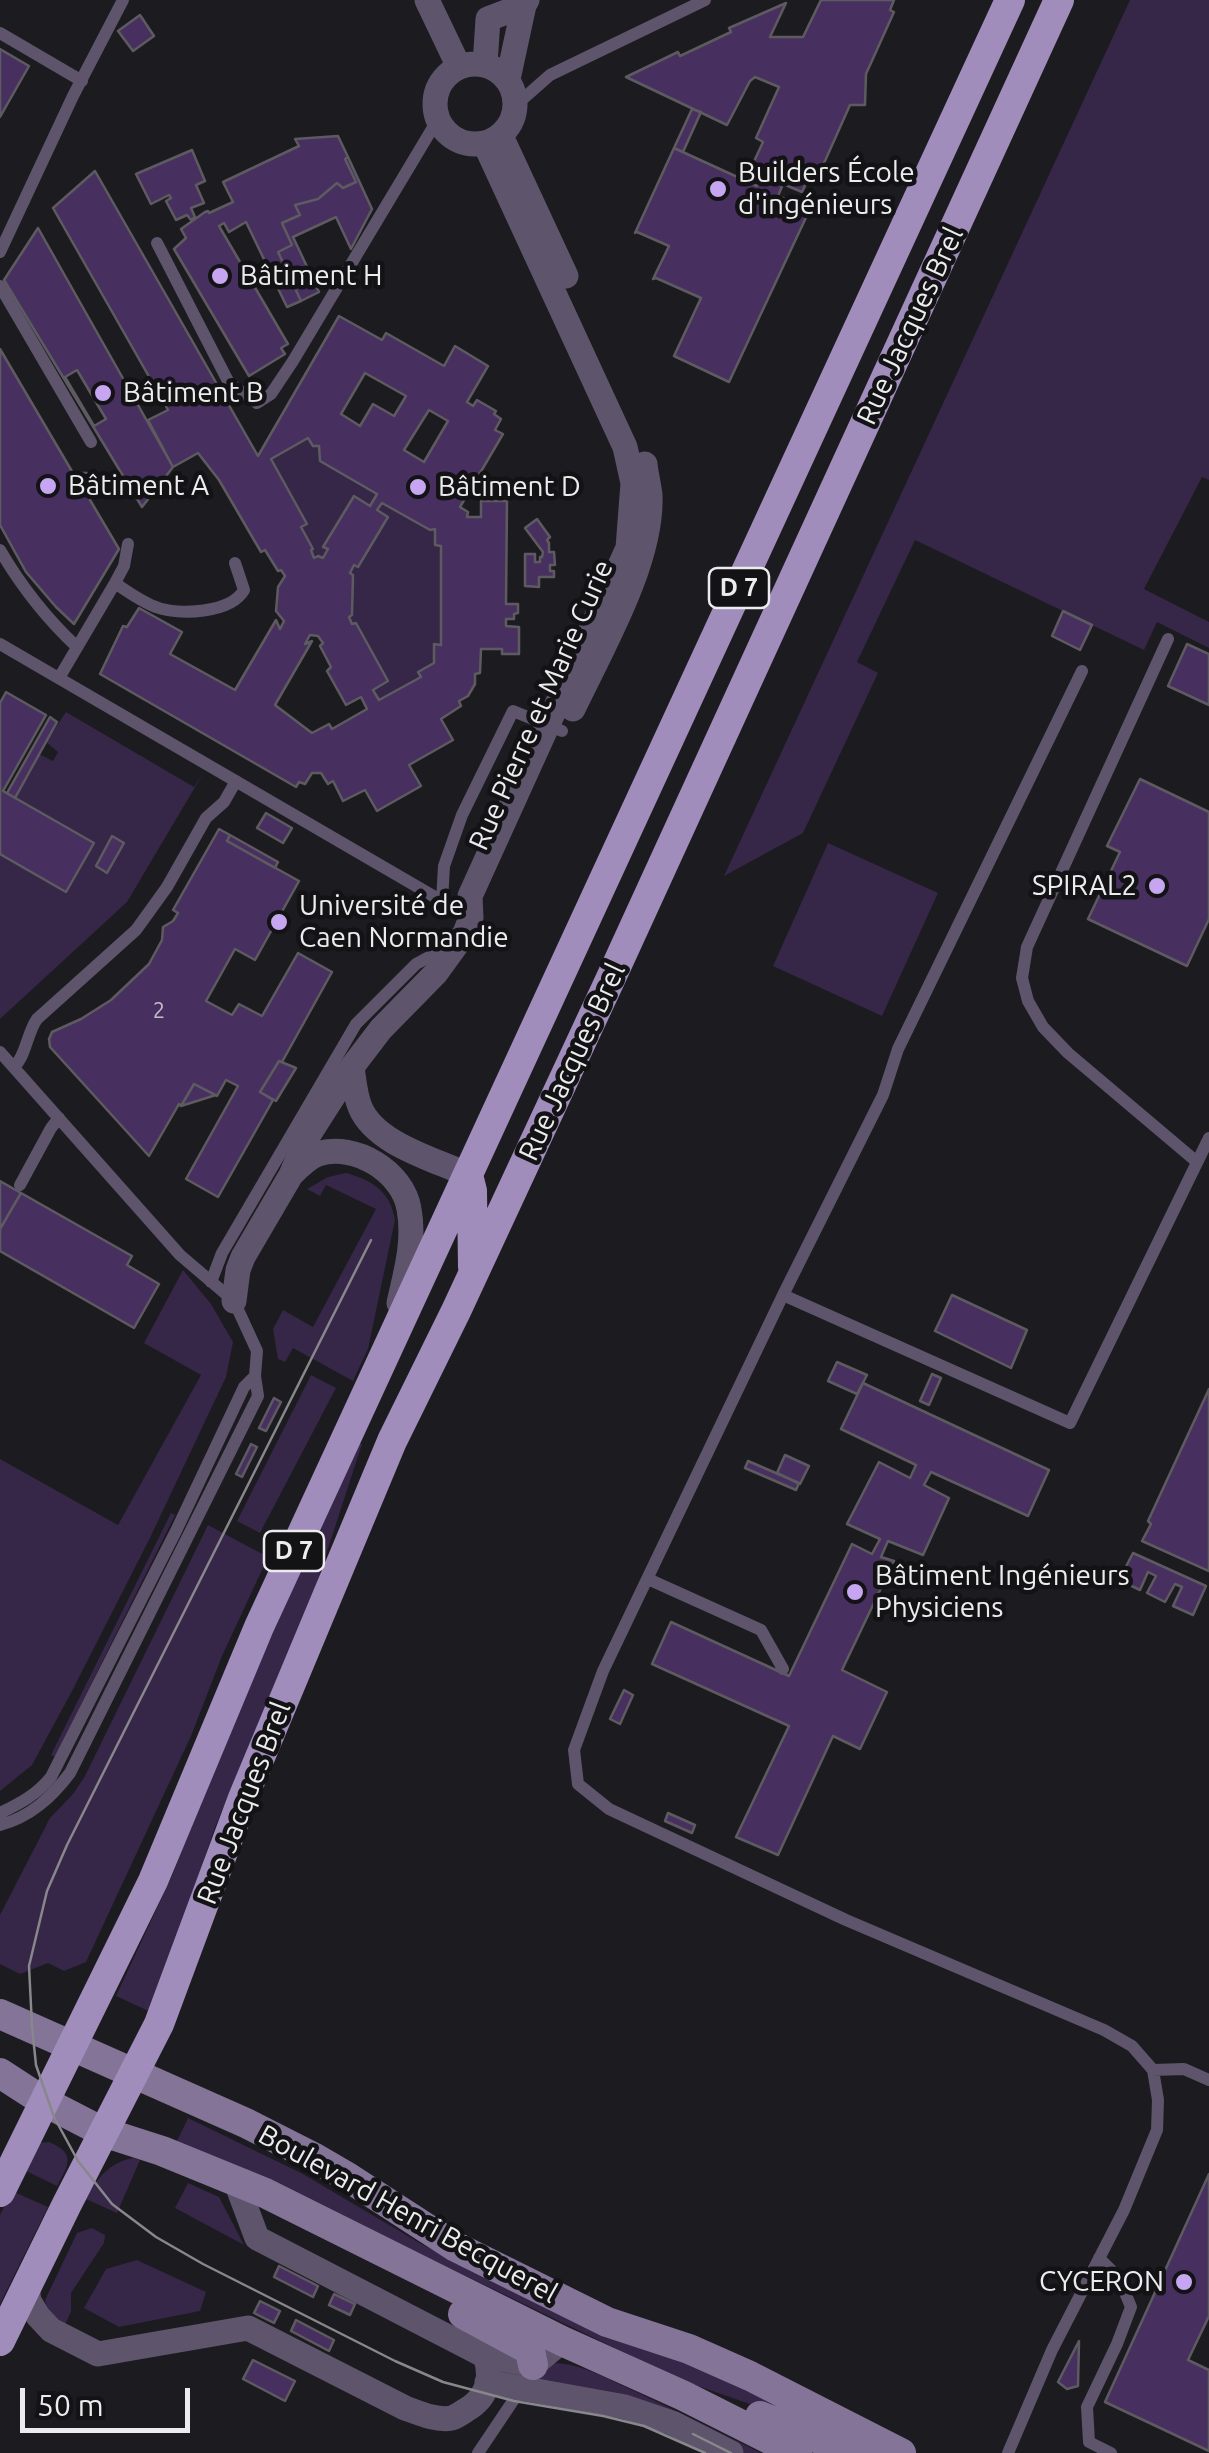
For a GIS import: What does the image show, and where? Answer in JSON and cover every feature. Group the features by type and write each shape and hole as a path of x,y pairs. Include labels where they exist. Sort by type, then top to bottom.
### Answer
{"main road":[{"name":"Rue Jacques Brel","path":"44,2101 149,1889 259,1626 1010,0"},
{"name":"Rue Jacques Brel","path":"103,2132 160,2024 243,1798 392,1441 473,1275 1059,0"},
{"path":"468,1175 472,1190 473,1275"},
{"name":"Boulevard Henri Becquerel","path":"0,2014 248,2124 349,2178 454,2246 608,2322 720,2362 901,2453"},
{"name":"Boulevard Henri Becquerel","path":"0,2074 103,2132 162,2151 265,2193 562,2342 684,2396 797,2453"},
{"name":"D 7","path":"0,2192 44,2101"},
{"name":"D 7","path":"0,2341 103,2132"},
{"path":"356,2236 398,2279 530,2350 527,2378"},
{"name":"Boulevard Henri Becquerel","path":"684,2396 774,2420 855,2453"}],"street":[{"path":"428,0 459,67"},
{"path":"485,64 488,19 525,2"},
{"path":"508,79 525,2"},
{"path":"485,64 508,79 516,104 514,116 493,140 473,145 443,129 435,106 436,94 440,83 459,67 485,64"},
{"name":"Rue Pierre et Marie Curie","path":"234,1301 244,1256 291,1175 306,1139 381,1030 436,973 465,933 470,907 555,728 628,548 633,483 626,447 493,140"},
{"path":"352,1068 362,1112 372,1124 399,1145 468,1175"},
{"path":"291,1175 308,1158 344,1152 372,1162 399,1184 409,1206 412,1232 390,1342"},
{"path":"236,2182 256,2238 527,2378 672,2423 731,2453"},
{"path":"27,2288 38,2316 52,2330 98,2354 248,2328 429,2417 453,2418 476,2404 485,2394 490,2370 485,2356"},
{"path":"487,2382 527,2378 562,2342"}],"lane":[{"path":"0,252 123,0"},
{"path":"516,104 550,75 705,0"},
{"path":"0,33 82,80"},
{"path":"157,243 229,383 258,402 271,394 293,361 432,129 443,129"},
{"path":"0,286 91,442"},
{"path":"59,678 124,566 128,544"},
{"path":"0,550 32,599 77,648"},
{"path":"115,583 169,611 211,609 229,605 244,590 236,563"},
{"path":"1168,639 1027,946 1022,978 1028,1001 1042,1027 1197,1162"},
{"path":"0,644 442,901 470,907"},
{"path":"1008,2453 1052,2350 1124,2210 1157,2130 1153,2070 1132,2046 1104,2030 846,1920 609,1809 578,1784 574,1750 603,1671 883,1095 898,1049 988,858 1082,671"},
{"path":"442,901 444,866 462,815 514,711 555,728"},
{"path":"14,1067 20,1062 29,1031 37,1019 147,917 206,818 224,802 236,782"},
{"path":"211,1282 222,1253 356,1024 416,964 452,952"},
{"path":"0,1052 180,1254 234,1301 257,1351 258,1396 70,1773 55,1792 21,1820 0,1825"},
{"path":"20,1185 59,1118"},
{"path":"783,1295 1070,1423 1209,1138"},
{"path":"0,1813 25,1802 51,1777 176,1532 244,1387 256,1376"},
{"path":"648,1579 761,1630 783,1669"},
{"path":"1153,2070 1184,2068 1209,2080"},
{"path":"1099,2258 1119,2278 1131,2307 1087,2407 1089,2442 1111,2453"},
{"path":"478,2453 527,2378"}],"shaded area":[{"path":"1130,0 1209,0 1209,480 1202,477 1144,589 1209,622 1209,648 1157,622 1144,650 915,540 857,662 878,673 803,833 724,876"},
{"path":"308,438 313,446 319,446 320,461 377,494 370,506 353,497 324,546 328,549 323,558 314,558 301,527 306,524 271,459"},
{"path":"382,503 430,530 435,529 435,545 441,546 441,645 434,645 434,663 419,672 421,677 379,700 373,690 388,680 357,623 352,624 349,617 353,575 350,573 354,565 359,567 388,517 377,510"},
{"path":"66,712 194,787 204,772 127,902 0,1019 0,854 66,892 94,843 15,798 39,754 53,761 58,752 46,742"},
{"path":"828,843 938,893 882,1016 773,966"},
{"path":"346,1173 379,1189 395,1220 368,1349 353,1381 293,1348 285,1362 278,1359 273,1329 283,1310 313,1327 376,1209 326,1185 320,1196 307,1189 328,1177"},
{"path":"183,1270 211,1304 233,1342 226,1377 150,1538 32,1765 0,1791 0,1459 118,1525 201,1375 144,1343"},
{"path":"311,1375 336,1388 260,1533 237,1521"},
{"path":"356,1443 362,1444 310,1604 215,1827 153,2013 116,1996 171,1878 234,1716"},
{"path":"171,1513 175,1515 55,1757 51,1755"},
{"path":"208,1525 268,1557 222,1656 191,1736 86,1962 64,1971 48,1963 20,1974 0,1964 0,1915 50,1818 85,1776"},
{"path":"188,2118 303,2174 423,2245 616,2337 694,2361 783,2407 784,2416 681,2380 433,2260 176,2143"},
{"path":"39,2143 58,2146 68,2160 57,2186 22,2169"},
{"path":"133,2158 140,2160 117,2213 86,2199 105,2172"},
{"path":"188,2183 219,2197 244,2245 175,2208"},
{"path":"12,2191 48,2207 0,2304 0,2215"},
{"path":"92,2228 105,2235 104,2243 71,2293 71,2311 65,2325 50,2317 45,2300 77,2233"},
{"path":"137,2260 206,2292 200,2311 119,2327 84,2308 106,2269"},
{"path":"550,2363 571,2365 602,2376 761,2453 744,2453 659,2410 531,2384"}],"building":[{"name":"Builders École d'ingénieurs","path":"821,0 894,0 890,10 894,12 866,74 865,105 850,105 825,161 820,169 814,167 802,192 783,184 778,196 810,209 729,382 674,356 701,298 653,279 669,246 635,233 674,148 757,186 763,175 751,168 763,142 756,138 779,87 755,77 727,125 626,77 678,52 680,56 731,32 729,28 786,3 770,37 803,37"},
{"path":"140,15 154,36 133,51 118,31"},
{"path":"0,49 29,66 0,117"},
{"path":"692,109 701,112 683,152 674,148"},
{"name":"Bâtiment H","path":"338,136 356,182 343,188 337,183 318,199 295,205 300,215 282,223 292,245 278,252 301,301 287,307 246,222 229,232 224,223 219,226 288,344 281,348 285,354 249,376 174,249 186,238 181,229 205,212 233,202 223,182 299,146 295,139"},
{"path":"192,150 205,181 196,185 204,203 191,208 195,217 191,220 187,215 176,220 166,201 171,198 169,195 151,204 136,174"},
{"path":"348,157 372,209 351,249 336,217 293,237 319,292 301,301 278,252 292,245 282,223 300,215 295,205 318,199 337,183 343,188 356,182 345,159"},
{"name":"Bâtiment D","path":"95,171 258,456 339,316 382,340 386,333 444,366 455,346 488,366 467,402 473,406 477,400 496,411 494,414 501,419 495,430 503,434 460,507 468,512 467,517 481,517 481,501 507,501 506,604 518,604 518,613 514,619 506,619 506,626 519,627 519,654 481,649 480,673 475,674 475,684 468,696 459,701 461,706 441,719 453,740 409,765 421,786 377,811 365,790 343,801 333,781 328,784 321,773 312,773 305,784 299,782 296,787 100,674 123,626 127,627 139,608 182,632 170,654 235,690 276,620 280,629 284,621 276,611 278,587 285,576 265,550 261,552 219,480 198,453 173,467 148,420 168,410 53,208","holes":["365,373 406,396 394,416 373,404 360,426 341,414","429,410 448,421 424,462 404,450","308,438 313,446 319,446 320,461 377,494 370,506 354,496 323,547 328,549 323,558 314,558 301,527 307,524 271,459","382,503 430,530 435,529 435,545 441,546 441,645 434,644 434,663 418,672 421,677 379,700 373,690 388,681 349,617 353,575 350,573 354,565 358,567 388,517 377,510","310,635 318,636 323,643 320,646 331,667 327,671 346,705 361,697 367,709 332,729 329,724 312,733 275,705 312,641 305,644"]},
{"name":"Bâtiment B","path":"38,228 173,467 142,507 4,280"},
{"name":"Bâtiment A","path":"0,349 73,473 92,477 96,489 90,500 119,549 74,624 26,572 0,525"},
{"path":"77,370 106,419 94,426 65,377"},
{"path":"537,519 550,537 549,552 554,552 555,565 550,565 550,571 554,571 554,577 539,577 539,587 525,586 525,554 535,554 535,562 540,562 543,552 525,528"},
{"path":"1063,611 1092,625 1080,650 1052,636"},
{"path":"1187,644 1209,654 1209,705 1168,686"},
{"path":"6,692 46,715 3,791 94,843 66,892 0,854 0,703"},
{"path":"50,717 57,722 15,798 7,793"},
{"name":"SPIRAL2","path":"1140,779 1209,812 1209,919 1187,966 1088,919 1120,852 1107,846"},
{"path":"266,813 292,828 283,843 257,828"},
{"path":"219,829 230,835 227,841 299,881 255,960 235,949 206,1001 232,1015 239,1004 262,1016 298,953 332,972 282,1062 279,1061 260,1092 273,1100 218,1197 186,1179 238,1086 226,1080 217,1096 194,1084 149,1156 50,1047 49,1039 52,1032 111,1000 149,964 162,940 163,927 178,913 173,910"},
{"path":"230,835 278,862 275,868 227,841"},
{"path":"112,836 124,843 107,873 96,866"},
{"path":"279,1061 296,1068 276,1101 260,1092"},
{"path":"194,1084 216,1095 181,1106"},
{"path":"0,1181 21,1193 0,1229"},
{"path":"21,1193 132,1256 127,1265 159,1284 134,1328 0,1251 0,1229"},
{"path":"952,1295 1027,1330 1011,1368 935,1331"},
{"path":"837,1362 867,1375 857,1394 828,1381"},
{"path":"932,1374 941,1378 929,1405 920,1401"},
{"name":"Bâtiment Ingénieurs Physiciens","path":"863,1383 1049,1470 1028,1516 931,1472 924,1485 949,1498 923,1555 888,1541 881,1557 894,1561 842,1670 887,1692 860,1749 833,1736 778,1855 736,1837 789,1726 652,1664 671,1622 789,1676 852,1544 872,1554 880,1539 847,1524 879,1462 910,1478 916,1465 841,1429"},
{"path":"1209,1389 1209,1571 1142,1541"},
{"path":"274,1398 281,1402 266,1431 259,1428"},
{"path":"251,1444 257,1447 242,1477 236,1474"},
{"path":"785,1455 809,1466 800,1484 777,1473"},
{"path":"748,1461 799,1483 796,1490 745,1468"},
{"path":"1133,1553 1206,1586 1193,1615 1173,1606 1182,1587 1175,1584 1165,1602 1147,1593 1156,1576 1148,1572 1140,1590 1119,1580"},
{"path":"624,1690 633,1695 620,1724 610,1719"},
{"path":"668,1813 695,1825 692,1833 665,1821"},
{"name":"CYCERON","path":"1209,2174 1209,2316 1188,2360 1209,2370 1209,2451 1105,2402"},
{"path":"279,2266 318,2286 313,2297 274,2277"},
{"path":"334,2294 355,2304 350,2315 329,2305"},
{"path":"260,2301 280,2311 274,2323 254,2313"},
{"path":"296,2320 334,2340 329,2351 291,2331"},
{"path":"1079,2341 1078,2386 1067,2389 1058,2382"},
{"path":"253,2360 295,2381 285,2401 243,2379"}],"tram line":[{"path":"371,1240 47,1891 29,1966 36,2065 54,2117 78,2161 112,2204 156,2237 443,2382 514,2401 644,2426 705,2453"},
{"path":"693,2434 731,2453"}],"place":[{"name":"Builders École d'ingénieurs","path":"718,189"},
{"name":"Bâtiment H","path":"220,276"},
{"name":"Bâtiment B","path":"103,393"},
{"name":"Bâtiment A","path":"48,486"},
{"name":"Bâtiment D","path":"418,487"},
{"name":"SPIRAL2","path":"1157,886"},
{"name":"Université de Caen Normandie","path":"279,922"},
{"name":"Bâtiment Ingénieurs Physiciens","path":"855,1592"},
{"name":"CYCERON","path":"1184,2282"}]}
